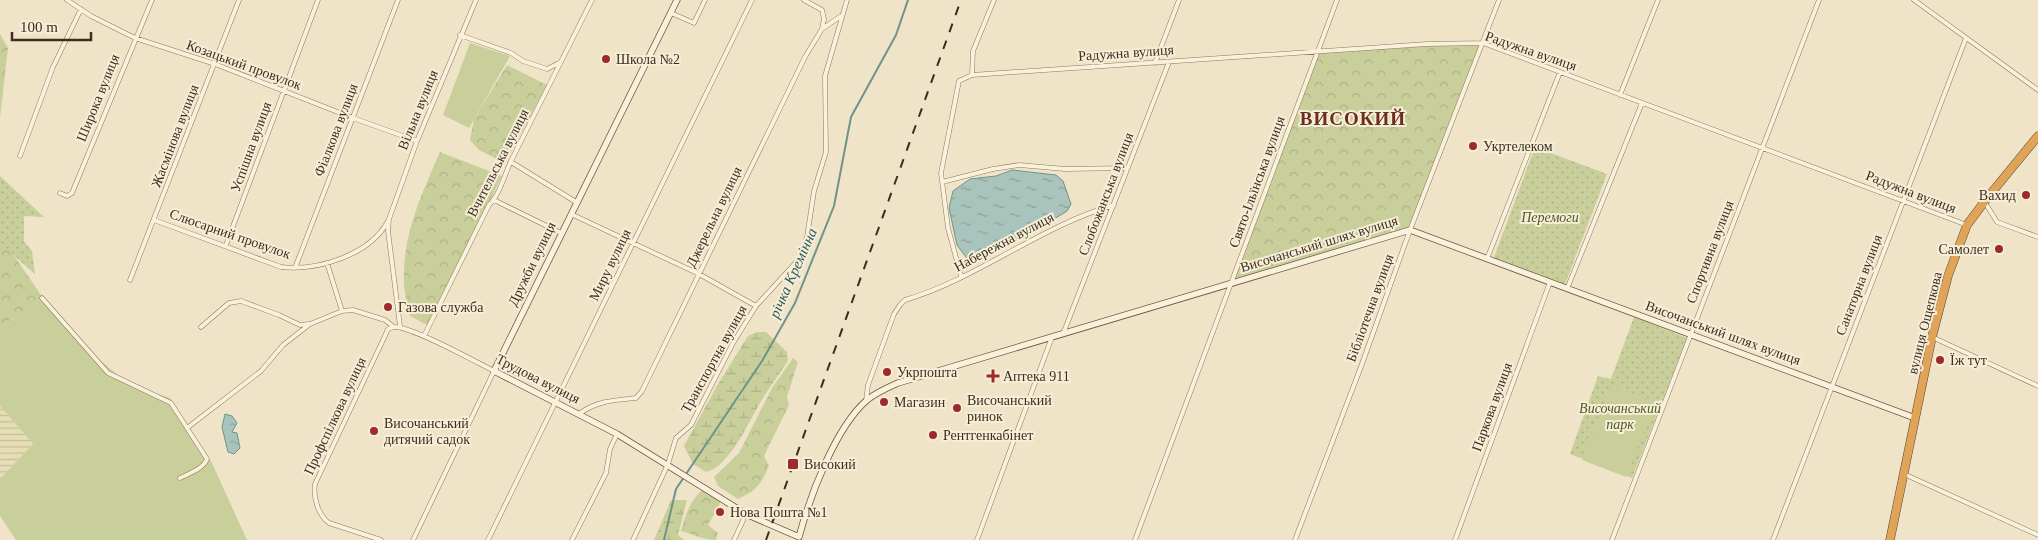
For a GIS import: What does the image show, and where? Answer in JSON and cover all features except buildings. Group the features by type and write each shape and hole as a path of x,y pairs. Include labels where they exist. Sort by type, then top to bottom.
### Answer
{"highway":[{"name":"вулиця Ощепкова","path":"1890,540 1932,338 1948,276 1967,225 1984,201 2038,136"}],"street":[{"name":"Козацький провулок","path":"67,0 135,38 215,64 417,141"},
{"name":"Широка вулиця","path":"60,193 67,196 72,193 152,0"},
{"name":"Жасмінова вулиця","path":"130,280 239,0"},
{"name":"Успішна вулиця","path":"226,246 318,0"},
{"name":"Фіалкова вулиця","path":"295,268 398,0"},
{"name":"Вільна вулиця","path":"400,326 388,231 389,219 417,141 476,0"},
{"name":"Вчительська вулиця","path":"424,336 489,205 494,200 592,0"},
{"name":"Дружби вулиця","path":"413,540 576,202 677,0"},
{"path":"671,13 694,23 705,0"},
{"name":"Миру вулиця","path":"488,540 752,0"},
{"path":"804,0 822,10 824,19 822,29"},
{"path":"842,16 847,0"},
{"path":"961,276 948,228 941,173 959,81 972,75 973,51 994,0"},
{"path":"1155,63 1179,0"},
{"name":"Свято-Ільїнська вулиця","path":"1135,540 1336,0"},
{"name":"Бібліотечна вулиця","path":"1295,540 1410,230 1499,0"},
{"path":"1620,95 1658,0"},
{"name":"Спортивна вулиця","path":"1612,540 1818,0"},
{"path":"1914,0 2038,90"},
{"path":"20,156 53,67 81,9"},
{"name":"Джерельна вулиця","path":"578,414 588,407 602,402 636,398 642,391 805,57 822,29 842,16"},
{"name":"Транспортна вулиця","path":"633,540 668,464 676,438 691,425 733,343 756,306 800,258 807,237 814,191 826,152 825,76 838,38 842,16"},
{"path":"460,35 511,53 524,61 547,69 561,62"},
{"name":"Санаторна вулиця","path":"1773,540 1966,38"},
{"name":"Радужна вулиця","path":"972,75 1427,44 1483,44 1967,225"},
{"name":"Слобожанська вулиця","path":"1063,334 1169,62"},
{"path":"1487,259 1560,72"},
{"path":"1567,289 1642,103"},
{"path":"511,162 576,202"},
{"path":"942,182 993,169 1018,165 1065,169 1128,168"},
{"path":"494,200 561,233"},
{"path":"1984,201 1997,222 2038,237"},
{"name":"Набережна вулиця","path":"866,401 868,385 894,314 905,300 948,284 1070,220 1114,204"},
{"path":"571,214 699,274 756,306"},
{"name":"Слюсарний провулок","path":"154,220 281,266 295,268 327,264 365,247 382,233 389,219"},
{"name":"Височанський шлях вулиця","path":"799,538 806,512 824,467 844,428 866,401 880,390 1410,230 1915,418"},
{"path":"327,264 342,311"},
{"name":"Паркова вулиця","path":"1455,540 1550,282"},
{"path":"42,298 108,373 171,403 207,459 205,464 197,470 180,478"},
{"path":"201,327 229,303 241,301 280,314 300,325 310,324"},
{"path":"187,428 261,371 283,345 310,324 342,311 353,310 385,320 394,326"},
{"name":"Трудова вулиця","path":"394,326 400,326 424,336 618,434 746,514 799,538"},
{"name":"Профспілкова вулиця","path":"381,540 329,523 323,517 314,491 315,484 384,338 388,330 394,326"},
{"path":"978,540 1052,337"},
{"path":"1932,338 2038,386"},
{"path":"572,540 606,473 610,449 618,434"},
{"path":"1904,474 2038,535"},
{"path":"734,540 746,514"}],"shaded area":[{"path":"0,406 33,444 0,479"}],"green space":[{"path":"0,34 8,48 0,118"},
{"path":"470,43 510,56 469,128 443,115"},
{"path":"1483,43 1410,230 1232,283 1316,52 1427,44"},
{"path":"507,65 547,85 505,163 479,150 470,140 474,119"},
{"name":"Перемоги","path":"1535,147 1607,174 1564,287 1493,260"},
{"path":"440,152 502,176 427,325 410,316 405,295 404,265 414,215"},
{"path":"0,176 44,217 24,216 24,241 32,251 35,274 0,243"},
{"path":"0,243 11,251 43,298 0,328"},
{"path":"43,298 89,351 131,386 170,398 211,461 247,540 16,540 0,516 0,479 33,444 0,406 0,328"},
{"name":"Височанський парк","path":"1634,317 1687,338 1632,478 1570,454 1598,376 1611,379"},
{"path":"757,332 766,332 787,352 788,361 763,397 730,453 714,469 706,472 693,464 684,446 718,384 748,336"},
{"path":"793,358 798,362 787,397 789,405 764,456 769,466 758,486 750,493 738,499 718,486 714,477 739,453 772,388"},
{"path":"1611,385 1655,401 1626,477 1582,460"},
{"path":"705,488 722,500 708,525 718,533 716,540 702,538 681,531 692,502"},
{"path":"671,500 687,500 678,535 684,540 654,540"}],"water":[{"path":"1012,170 1056,175 1063,181 1071,204 1067,211 1043,226 973,263 969,261 957,245 949,208 953,191 970,179 996,176"},
{"path":"225,414 232,416 237,423 232,432 237,433 240,448 234,454 228,452 222,427"}],"waterway":[{"name":"річка Кремінна","path":"664,540 676,489 762,361 795,303 834,206 851,117 896,35 908,0"}],"railway":[{"path":"766,540 961,0"}],"place":[{"name":"Школа №2","path":"606,59"},
{"name":"Укртелеком","path":"1473,146"},
{"name":"Вахид","path":"2026,195"},
{"name":"Самолет","path":"1999,249"},
{"name":"Газова служба","path":"388,307"},
{"name":"Їж тут","path":"1940,360"},
{"name":"Укрпошта","path":"887,372"},
{"name":"Аптека 911","path":"993,376"},
{"name":"Магазин","path":"884,402"},
{"name":"Височанський ринок","path":"957,408"},
{"name":"Височанський дитячий садок","path":"374,431"},
{"name":"Рентгенкабінет","path":"933,435"},
{"name":"Високий","path":"793,464"},
{"name":"Нова Пошта №1","path":"720,512"}],"district":[{"name":"ВИСОКИЙ","path":"1353,118"}]}
